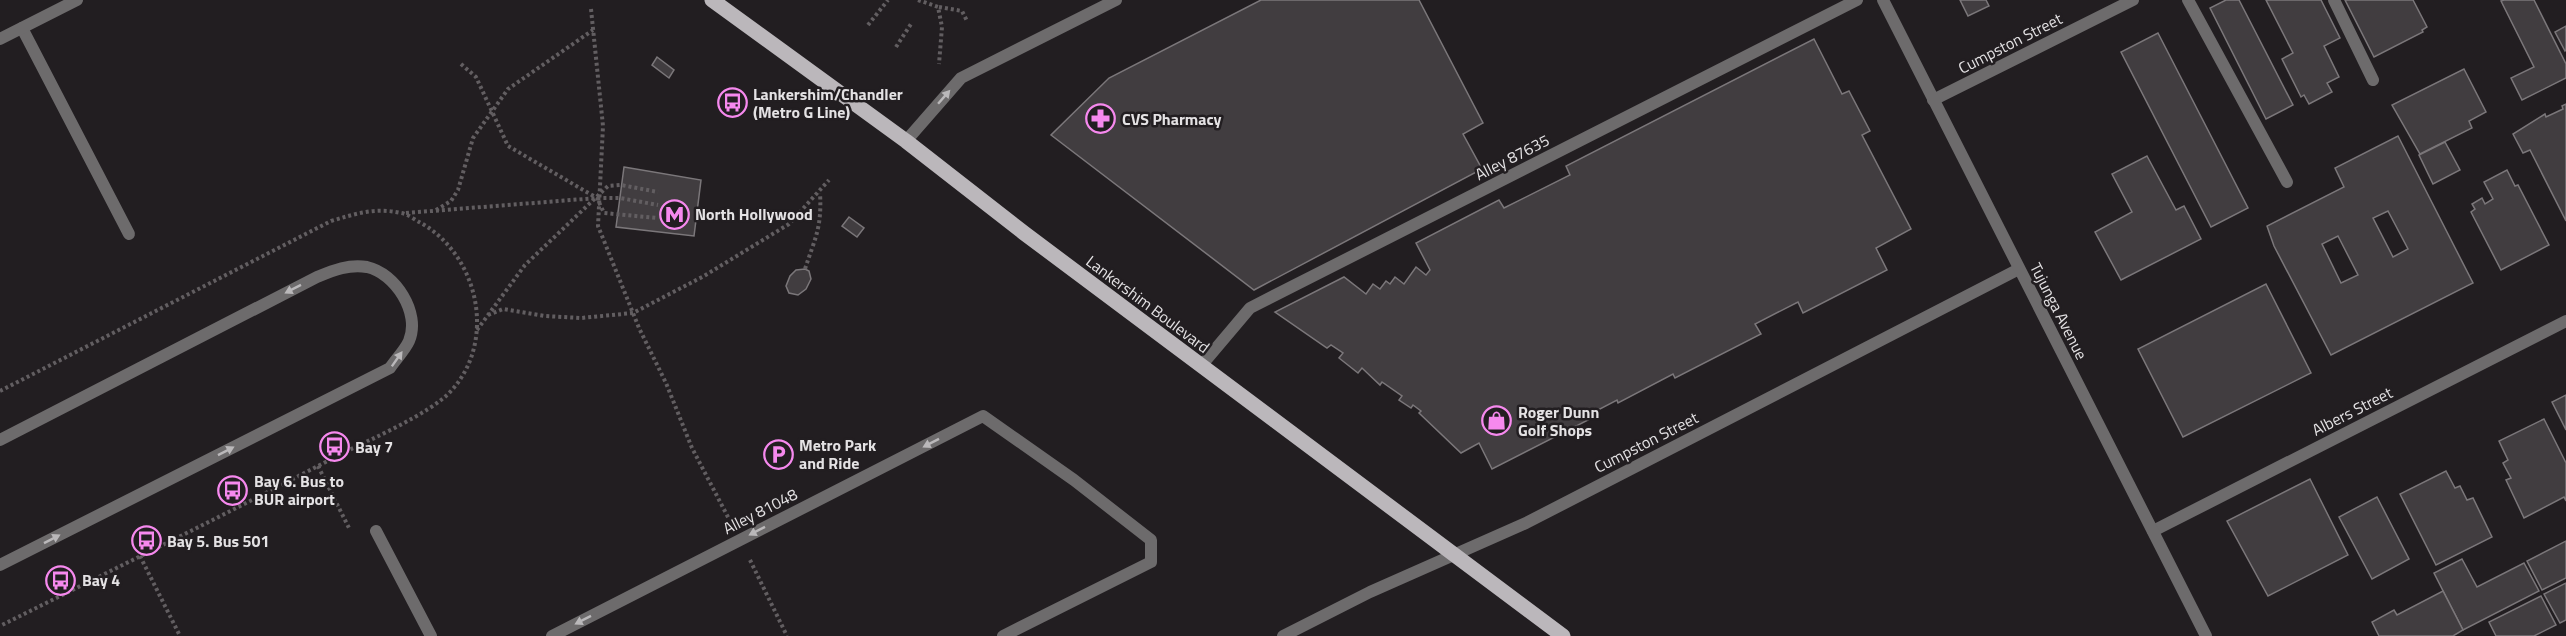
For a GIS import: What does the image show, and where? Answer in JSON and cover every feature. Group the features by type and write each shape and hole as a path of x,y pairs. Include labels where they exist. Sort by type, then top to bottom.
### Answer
{"main road":[{"name":"Lankershim Boulevard","path":"712,0 906,141 1024,234 1563,636"}],"street":[{"path":"0,39 76,0"},
{"path":"906,141 961,78 1116,0"},
{"name":"Alley 87635","path":"1202,366 1250,308 1857,0"},
{"name":"Tujunga Avenue","path":"1883,0 2206,636"},
{"name":"Cumpston Street","path":"1934,100 2133,0"},
{"path":"2188,0 2287,182"},
{"path":"2334,0 2373,80"},
{"path":"22,28 129,234"},
{"path":"0,440 317,276 342,267 368,267 390,278 404,298 413,320 410,340 390,368 0,565"},
{"name":"Cumpston Street","path":"1283,636 1370,592 1526,523 2019,269"},
{"name":"Albers Street","path":"2153,531 2566,321"},
{"name":"Alley 81048","path":"552,636 983,416 1074,480 1151,540 1151,562 1003,636"},
{"path":"376,531 431,636"}],"path":[{"path":"868,25 888,0"},
{"path":"918,0 938,7 962,11 967,21"},
{"path":"938,7 942,27 939,67"},
{"path":"591,9 603,126 597,198 598,226 692,448 787,636"},
{"path":"896,47 911,24"},
{"path":"435,210 451,201 458,190 473,138 508,89 540,64 593,30"},
{"path":"461,64 476,77 508,146 597,198 604,213 657,218"},
{"path":"488,315 502,309 545,316 581,318 633,313 704,276 789,224 829,180"},
{"path":"477,330 525,265 608,186 621,185 658,192"},
{"path":"805,269 816,245 820,224 820,192"},
{"path":"0,391 331,221 371,209 403,213 597,198 620,198 658,206"},
{"path":"0,626 437,403 466,374 473,358 477,330 475,297 467,273 455,251 431,229 403,213"},
{"path":"140,556 180,636"}],"building":[{"path":"1261,0 1419,0 1483,123 1463,134 1482,169 1254,290 1051,135 1109,78"},
{"path":"1960,0 1986,0 1989,6 1968,16"},
{"path":"2226,0 2239,0 2293,105 2266,119 2210,8"},
{"path":"2266,0 2321,0 2340,38 2324,46 2339,77 2327,83 2332,92 2309,104 2304,95 2301,97 2282,59 2293,53"},
{"path":"2345,0 2413,0 2427,27 2422,30 2423,32 2374,57"},
{"path":"2534,0 2566,64 2566,78 2522,100 2511,78 2534,67 2501,1"},
{"path":"2566,26 2566,50 2565,51 2555,32"},
{"path":"2158,33 2248,208 2211,227 2121,52"},
{"path":"1814,39 1842,94 1849,91 1870,131 1862,135 1911,229 1876,248 1887,270 1803,313 1798,302 1755,324 1761,334 1675,378 1673,374 1618,403 1617,400 1594,412 1596,416 1492,469 1479,443 1461,453 1419,413 1421,411 1399,400 1402,396 1382,382 1380,385 1362,368 1358,373 1339,358 1343,353 1331,345 1327,348 1275,312 1344,277 1366,294 1373,284 1380,289 1386,281 1390,284 1395,277 1404,284 1416,267 1426,275 1430,270 1416,243 1499,200 1504,208 1570,175 1566,166"},
{"path":"657,57 674,70 669,78 652,65"},
{"path":"2464,69 2486,112 2469,121 2472,128 2420,154 2392,105"},
{"path":"2566,104 2566,221 2530,150 2523,153 2513,134 2545,114 2546,117 2563,109 2562,106"},
{"path":"2398,136 2473,283 2331,355 2274,246 2267,226 2344,187 2335,168","holes":["2388,211 2408,249 2393,257 2373,218","2338,236 2358,275 2341,283 2322,244"]},
{"path":"2445,142 2460,170 2433,184 2419,155"},
{"path":"2147,156 2176,210 2184,206 2201,239 2121,280 2095,232 2132,212 2112,174"},
{"path":"624,167 701,180 694,236 616,227"},
{"path":"2507,170 2515,186 2518,185 2549,245 2501,270 2471,212 2475,209 2472,204 2482,198 2485,204 2493,199 2484,182"},
{"path":"849,217 864,228 857,237 842,226"},
{"path":"796,270 809,271 811,279 806,289 798,295 789,293 786,286 790,276"},
{"path":"2266,284 2311,373 2183,437 2138,349"},
{"path":"2566,395 2566,430 2552,402"},
{"path":"2544,419 2566,463 2566,501 2564,497 2524,518 2506,480 2511,478 2503,463 2508,460 2499,441"},
{"path":"2446,471 2455,488 2460,486 2467,500 2473,498 2492,537 2436,565 2400,494"},
{"path":"2310,479 2348,555 2268,596 2227,521"},
{"path":"2377,497 2409,559 2372,579 2339,517"},
{"path":"2566,541 2566,578 2542,590 2527,561"},
{"path":"2462,559 2477,587 2524,563 2539,591 2463,630 2434,573"},
{"path":"2566,583 2566,620 2560,623 2544,594"},
{"path":"2443,591 2463,630 2453,636 2379,636 2372,622 2394,610 2397,615"},
{"path":"2541,596 2556,625 2534,636 2496,636 2489,622"}],"place":[{"name":"Lankershim/Chandler (Metro G Line)","path":"732,103"},
{"name":"CVS Pharmacy","path":"1101,119"},
{"name":"North Hollywood","path":"674,214"},
{"name":"Roger Dunn Golf Shops","path":"1497,421"},
{"name":"Bay 7","path":"334,447"},
{"name":"Metro Park and Ride","path":"778,454"},
{"name":"Bay 6. Bus to BUR airport","path":"233,490"},
{"name":"Bay 5. Bus 501","path":"146,541"},
{"name":"Bay 4","path":"61,580"}]}
